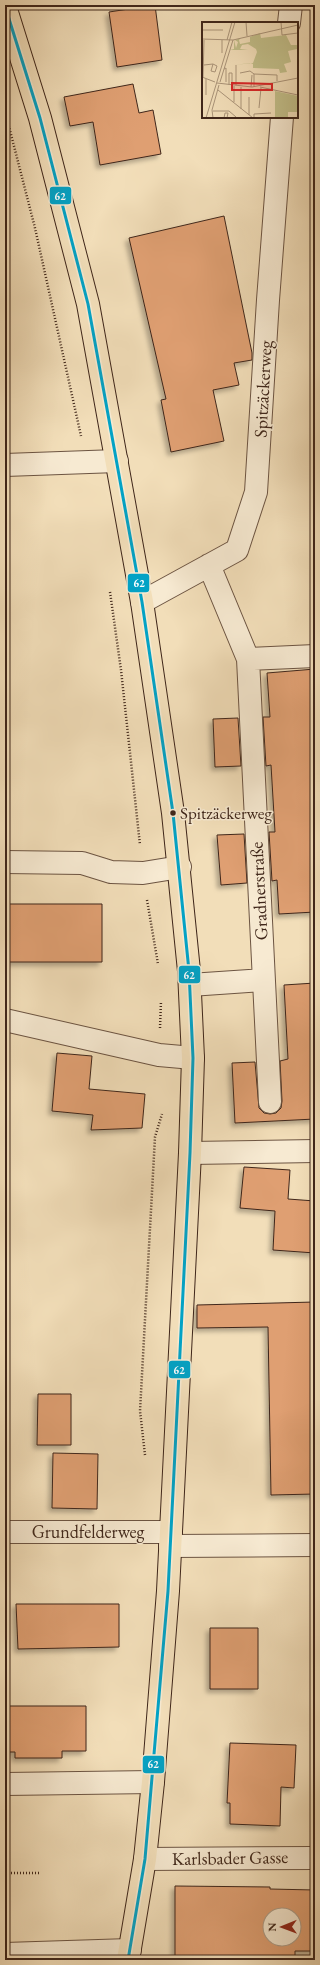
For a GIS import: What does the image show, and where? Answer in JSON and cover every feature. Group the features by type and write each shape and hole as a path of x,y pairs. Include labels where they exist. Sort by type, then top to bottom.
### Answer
{"main road":[{"path":"5,6 40,118 88,304 142,602 180,867 190,985 193,1058 190,1153 170,1539 153,1782 145,1859 129,1955"}],"street":[{"path":"289,22 290,5"},
{"name":"Spitzäckerweg","path":"142,602 237,550 256,492 268,300 282,118"},
{"path":"5,465 87,461 117,462"},
{"name":"Gradnerstraße","path":"209,565 248,659 270,1102"},
{"path":"248,659 315,656"},
{"path":"5,862 82,863 111,872 143,873 180,867"},
{"path":"190,985 263,980"},
{"path":"5,1020 159,1055 193,1058"},
{"path":"190,1153 315,1151"},
{"name":"Grundfelderweg","path":"5,1532 315,1545"},
{"path":"5,1784 153,1782"},
{"name":"Karlsbader Gasse","path":"145,1859 315,1858"},
{"path":"5,1954 129,1955"}],"path":[{"path":"5,111 35,228 87,461"},
{"path":"109,589 121,670 143,873 159,970"},
{"path":"160,1034 161,997"},
{"path":"146,1457 140,1411 155,1137 164,1107"},
{"path":"5,1873 41,1873"}],"building":[{"path":"155,5 162,60 117,67 109,12"},
{"path":"133,84 139,113 153,110 161,154 100,165 93,122 70,126 64,97"},
{"path":"224,216 252,353 252,360 234,363 239,385 213,390 224,441 171,452 161,400 166,399 129,238"},
{"path":"315,669 315,912 279,914 277,880 272,881 269,832 275,832 271,765 266,766 263,717 270,717 267,673"},
{"path":"238,718 241,766 215,767 213,719"},
{"path":"244,834 247,883 221,885 217,835"},
{"path":"5,904 102,904 102,962 5,962"},
{"path":"315,983 315,1119 235,1123 232,1063 255,1062 259,1108 264,1113 270,1114 276,1113 281,1108 280,1061 288,1059 284,985"},
{"path":"57,1053 92,1056 89,1089 145,1094 142,1128 91,1130 93,1115 52,1111"},
{"path":"244,1167 290,1170 288,1199 315,1201 315,1253 273,1250 275,1211 240,1208"},
{"path":"315,1302 315,1494 271,1495 268,1327 197,1328 197,1305"},
{"path":"38,1394 71,1394 71,1445 37,1445"},
{"path":"53,1453 98,1454 97,1509 52,1508"},
{"path":"16,1604 119,1604 119,1647 18,1649"},
{"path":"210,1628 258,1628 258,1689 210,1689"},
{"path":"5,1706 86,1706 86,1751 62,1751 62,1758 15,1758 15,1752 5,1752"},
{"path":"230,1743 296,1745 294,1788 281,1787 280,1826 230,1824 230,1803 227,1803"},
{"path":"175,1886 270,1887 270,1889 315,1890 315,1951 295,1951 295,1960 175,1960"}],"transit line":[{"name":"62","path":"5,6 40,118 88,304 142,602 173,813 189,971 193,1058 190,1153 168,1591 145,1859 128,1960"}],"place":[{"name":"Spitzäckerweg","path":"173,813"}]}
